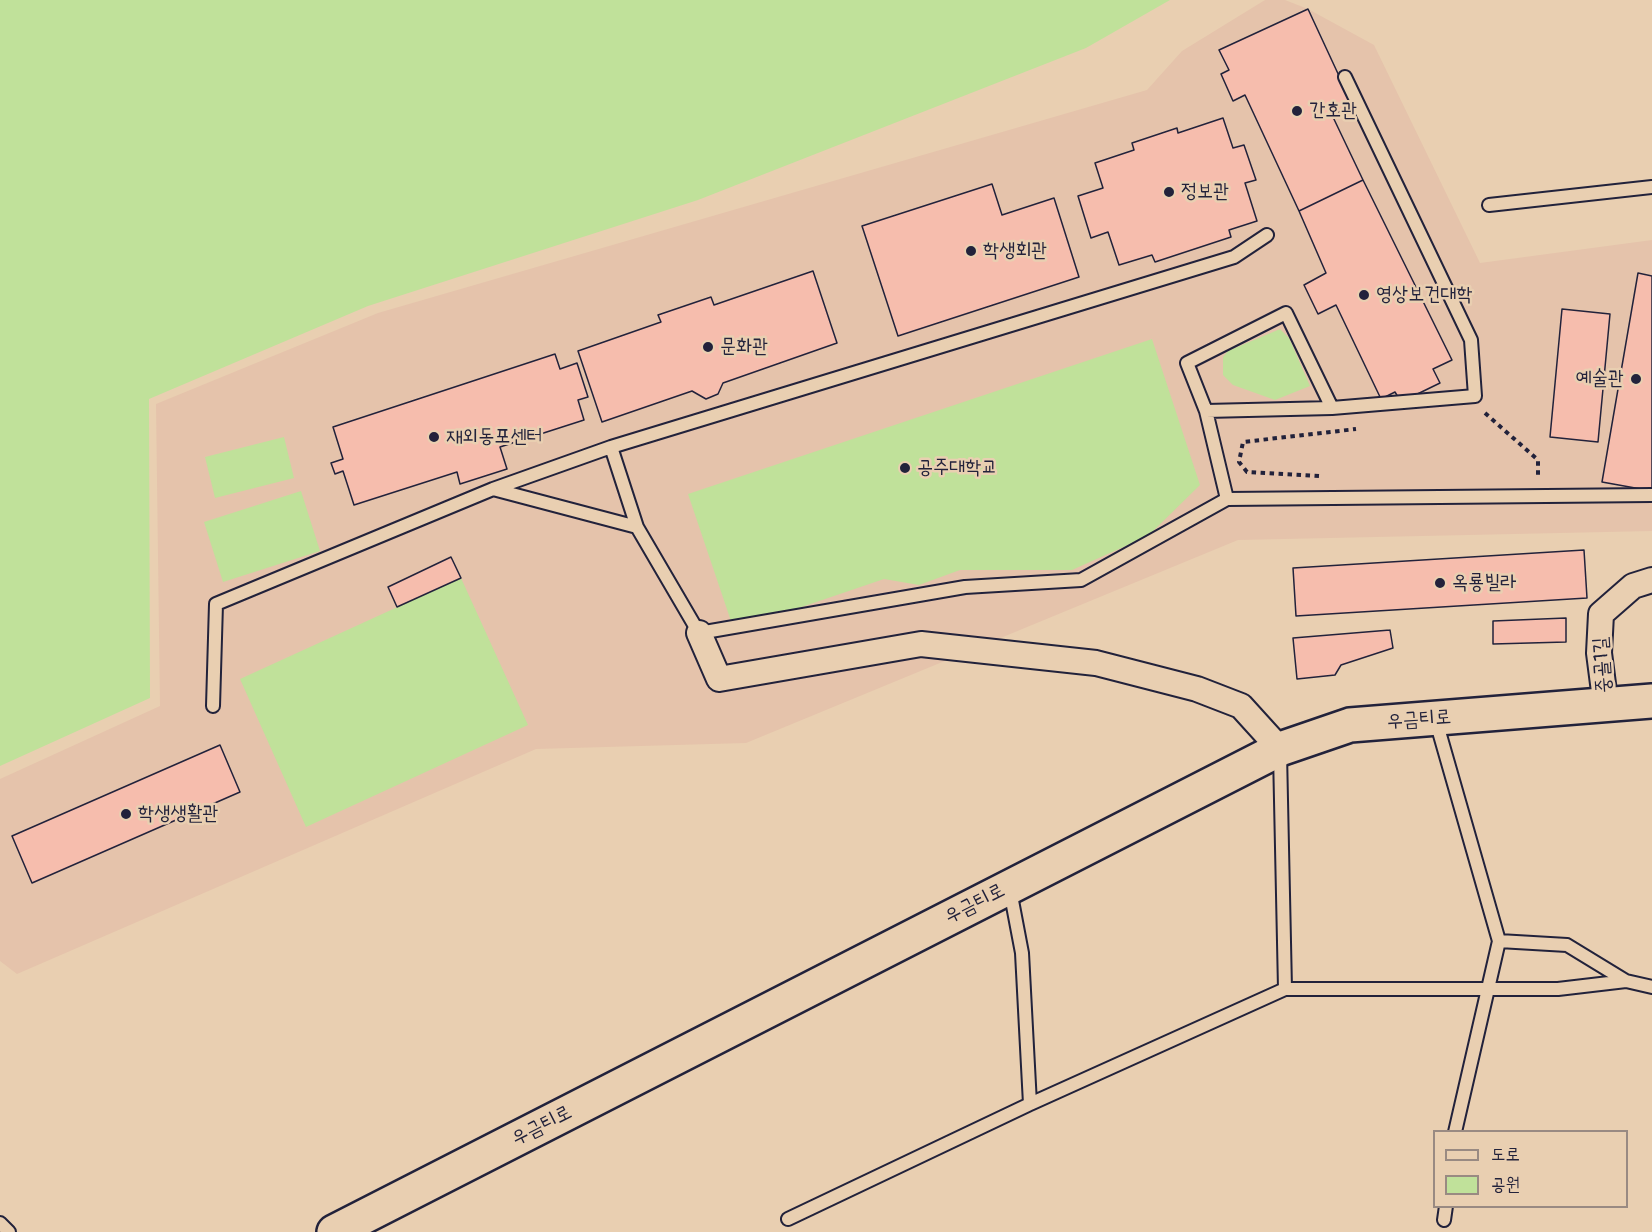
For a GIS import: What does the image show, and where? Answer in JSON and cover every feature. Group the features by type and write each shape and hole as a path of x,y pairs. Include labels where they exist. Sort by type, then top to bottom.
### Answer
{"main road":[{"name":"우금티로","path":"334,1232 1280,749 1350,726 1606,707 1652,701"}],"street":[{"name":"중골1길","path":"1606,707 1599,653 1601,614 1633,586 1652,580"},
{"path":"699,633 719,679 921,644 1096,663 1197,689 1241,706 1280,749"}],"lane":[{"path":"1206,411 1332,408 1474,396 1471,340 1345,77"},
{"path":"1489,205 1652,187"},
{"path":"213,706 216,604 493,489 611,447 1234,257 1267,235"},
{"path":"1227,499 1206,411 1187,363 1286,313 1332,408"},
{"path":"611,447 637,527 699,633 965,587 1081,580 1227,499 1652,495"},
{"path":"493,489 637,527"},
{"path":"1435,718 1499,941 1455,1130"},
{"path":"1280,749 1285,989"},
{"path":"1010,886 1022,953 1030,1104"},
{"path":"1499,941 1567,945 1626,981 1652,987"},
{"path":"788,1219 1030,1104 1285,989 1558,989 1626,981"},
{"path":"1444,1220 1446,1208"},
{"path":"0,1223 9,1232"}],"path":[{"path":"1488,413 1538,460 1539,486"}],"shaded area":[{"name":"공주대학교","path":"1265,0 1285,0 1308,9 1374,45 1480,263 1652,240 1652,531 1238,540 746,743 536,749 17,974 0,961 0,779 160,706 156,404 378,313 1147,90 1182,51"}],"green space":[{"path":"0,0 1170,0 1086,48 698,200 368,306 149,399 150,698 0,766"},
{"path":"1280,329 1289,338 1310,386 1275,400 1233,385 1223,375 1223,357 1228,351"},
{"path":"1152,339 1200,485 1148,536 1072,570 960,570 919,585 884,579 734,630 688,494"},
{"path":"284,437 294,478 215,498 205,457"},
{"path":"301,491 320,551 223,582 204,522"},
{"path":"461,578 528,725 306,827 240,679"}],"building":[{"name":"간호관","path":"1308,9 1353,106 1332,115 1363,180 1299,211 1245,95 1233,101 1221,74 1229,70 1219,50"},
{"name":"정보관","path":"1223,118 1233,148 1244,145 1256,180 1245,183 1257,221 1229,230 1231,237 1155,262 1152,255 1119,265 1108,232 1091,238 1078,196 1103,188 1095,163 1134,150 1132,143 1177,128 1178,133"},
{"name":"영상보건대학","path":"1363,180 1452,360 1433,369 1440,383 1401,402 1395,392 1381,399 1336,305 1318,314 1304,285 1326,273 1299,211"},
{"name":"학생회관","path":"992,184 1002,215 1054,198 1079,277 898,336 862,226"},
{"name":"문화관","path":"813,271 837,343 723,383 718,394 706,399 692,391 602,422 578,351 661,322 658,315 711,297 714,305"},
{"name":"예술관","path":"1638,273 1652,276 1652,491 1602,482"},
{"path":"1562,309 1610,314 1598,442 1550,437"},
{"name":"재외동포센터","path":"555,354 560,369 577,363 588,397 578,400 584,420 500,447 507,469 460,484 457,472 354,505 343,471 335,474 331,463 343,459 333,427"},
{"name":"옥룡빌라","path":"1584,550 1587,598 1296,616 1293,568"},
{"path":"451,557 461,578 397,607 388,587"},
{"path":"1566,618 1566,642 1493,644 1493,621"},
{"path":"1390,630 1393,648 1341,665 1335,675 1297,679 1293,638"},
{"name":"학생생활관","path":"220,745 240,792 32,883 12,836"}],"place":[{"name":"간호관","path":"1297,111"},
{"name":"정보관","path":"1169,192"},
{"name":"학생회관","path":"971,251"},
{"name":"영상보건대학","path":"1364,295"},
{"name":"문화관","path":"708,347"},
{"name":"예술관","path":"1636,379"},
{"name":"재외동포센터","path":"434,437"},
{"name":"공주대학교","path":"905,468"},
{"name":"옥룡빌라","path":"1440,583"},
{"name":"학생생활관","path":"126,814"}]}
